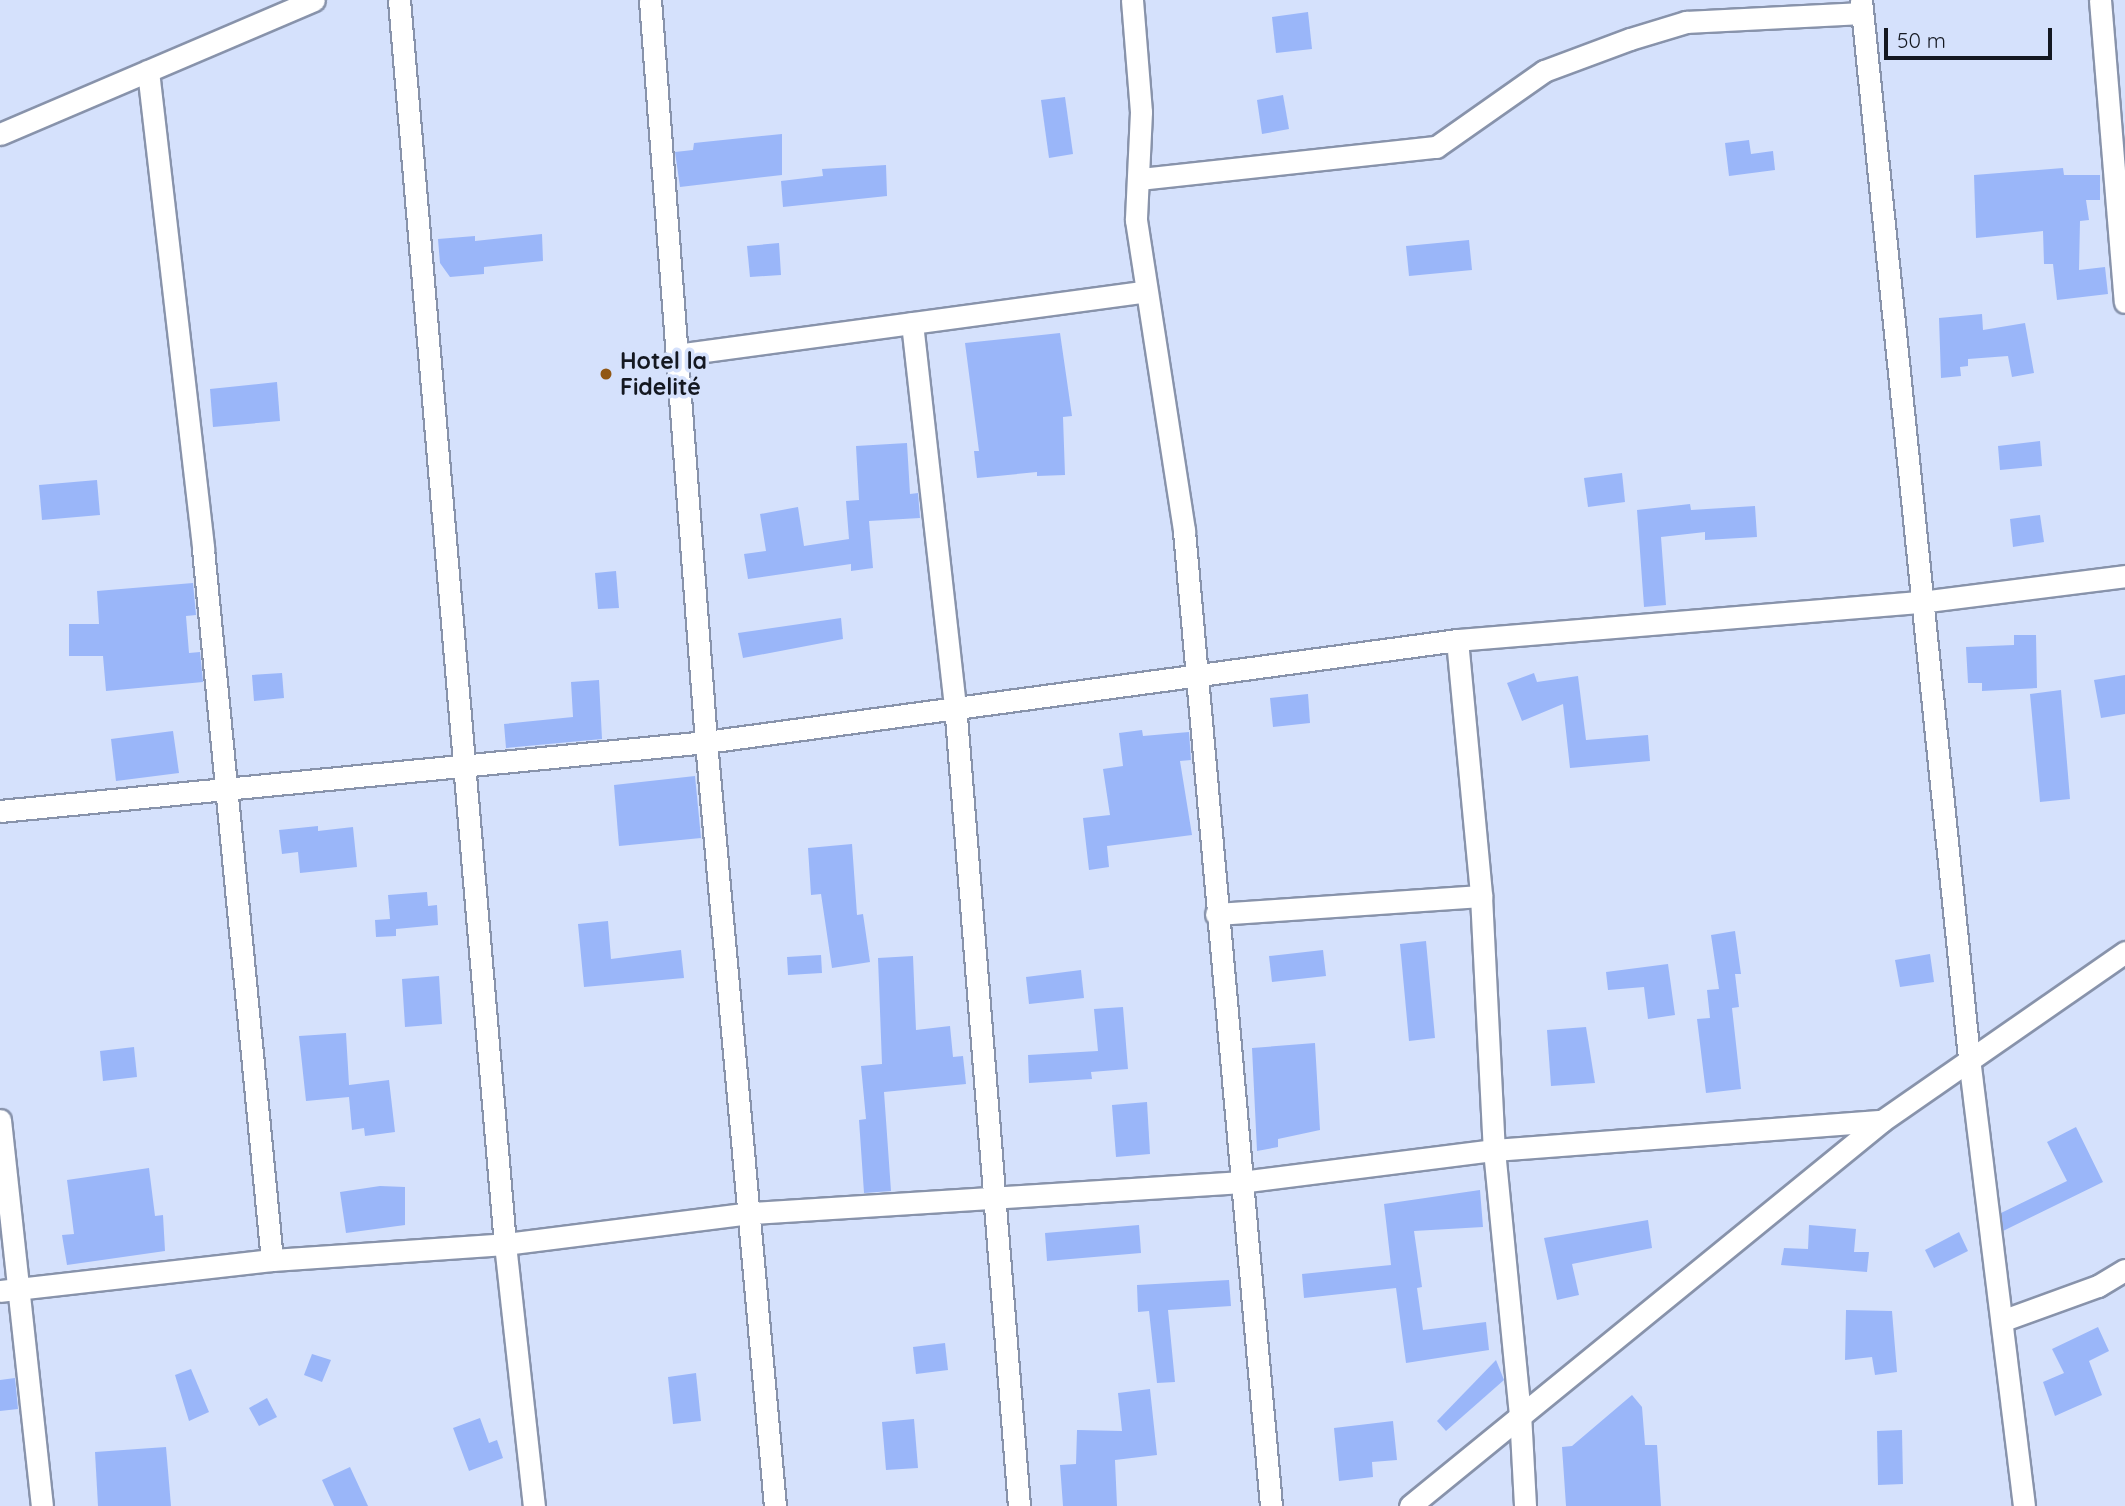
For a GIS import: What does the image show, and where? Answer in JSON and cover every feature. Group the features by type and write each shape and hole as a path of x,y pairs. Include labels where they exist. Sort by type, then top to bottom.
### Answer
{"street":[{"path":"0,134 314,0"},
{"path":"398,0 505,1244 534,1506"},
{"path":"650,0 706,741 751,1213 775,1506"},
{"path":"1132,0 1141,112 1136,220 1184,531 1194,676 1271,1506"},
{"path":"2100,0 2125,302"},
{"path":"1140,179 1436,147 1544,71 1630,39 1686,22 1862,6 1920,603 1969,1058 2004,1320 2024,1506"},
{"path":"148,71 203,549 272,1260"},
{"path":"676,355 1145,292"},
{"path":"912,323 955,704 1019,1506"},
{"path":"0,811 706,741 955,704 1194,676 1457,640 1920,603 2125,576"},
{"path":"1457,640 1481,896 1494,1150 1520,1413 1525,1506"},
{"path":"1216,914 1481,896"},
{"path":"1410,1506 1520,1413 1882,1121 2125,952"},
{"path":"0,1120 10,1290 43,1506"},
{"path":"10,1290 272,1260 505,1244 751,1213 1240,1182 1494,1150 1882,1121"},
{"path":"2004,1320 2098,1286 2125,1270"}],"building":[{"path":"1308,12 1312,49 1276,53 1272,17"},
{"path":"1283,95 1289,129 1262,134 1257,100"},
{"path":"1065,97 1073,154 1049,158 1041,100"},
{"path":"782,134 782,175 680,187 675,152 693,150 694,143"},
{"path":"1749,140 1751,154 1773,151 1775,170 1729,176 1725,143"},
{"path":"886,165 887,196 783,207 781,181 823,176 822,169"},
{"path":"2063,168 2064,175 2100,175 2100,200 2086,200 2089,220 2080,221 2079,270 2105,267 2108,294 2057,300 2053,264 2044,264 2043,231 1976,238 1974,175"},
{"path":"542,234 543,261 484,267 484,274 450,277 440,263 438,239 475,236 475,241"},
{"path":"1469,240 1472,270 1409,276 1406,246"},
{"path":"779,243 781,275 750,277 747,246"},
{"path":"1982,314 1983,330 2025,323 2034,373 2012,377 2008,356 1968,359 1968,366 1960,367 1961,376 1941,378 1939,318"},
{"path":"1060,333 1072,416 1063,417 1065,475 1037,476 1037,472 977,478 974,451 979,451 965,343"},
{"path":"277,382 280,421 213,427 210,389"},
{"path":"2040,441 2042,466 2000,470 1998,446"},
{"path":"907,443 910,494 918,493 920,518 869,521 873,568 851,571 851,564 748,579 744,554 766,551 760,514 798,507 804,546 849,539 846,501 859,500 856,446"},
{"path":"1622,473 1625,502 1588,507 1584,478"},
{"path":"97,480 100,515 42,520 39,485"},
{"path":"1690,504 1691,510 1755,506 1757,537 1705,540 1705,532 1661,537 1666,605 1644,607 1637,510"},
{"path":"2040,515 2044,542 2013,547 2010,519"},
{"path":"616,571 619,608 598,609 595,573"},
{"path":"193,583 196,615 186,616 189,653 200,652 203,682 106,691 103,656 69,656 69,624 99,624 97,591"},
{"path":"841,618 843,639 743,658 738,633"},
{"path":"2014,635 2036,635 2037,688 1982,691 1982,683 1968,683 1966,647 2014,645"},
{"path":"282,673 284,698 254,701 252,675"},
{"path":"1534,673 1537,682 1578,676 1586,740 1648,735 1650,761 1570,768 1563,704 1522,721 1507,683"},
{"path":"2125,675 2125,714 2101,718 2094,680"},
{"path":"599,680 602,739 506,748 504,724 573,717 571,682"},
{"path":"2061,690 2070,799 2040,802 2030,694"},
{"path":"1308,694 1310,723 1273,727 1270,698"},
{"path":"1142,730 1143,736 1189,732 1191,760 1180,761 1192,835 1107,846 1109,867 1089,870 1083,818 1110,815 1103,769 1123,766 1119,733"},
{"path":"173,731 179,773 116,781 111,739"},
{"path":"695,776 701,838 619,846 614,785"},
{"path":"318,826 318,831 353,827 357,867 300,873 298,852 282,854 279,830"},
{"path":"852,844 857,915 863,914 870,962 832,968 821,894 811,895 808,848"},
{"path":"427,892 428,906 437,905 438,925 396,929 396,936 376,937 375,920 390,919 388,895"},
{"path":"608,921 611,959 681,950 684,978 584,987 578,924"},
{"path":"1735,931 1741,974 1735,974 1739,1007 1732,1008 1741,1089 1706,1093 1697,1019 1710,1018 1707,990 1719,989 1711,935"},
{"path":"1426,941 1435,1038 1409,1041 1400,944"},
{"path":"1323,950 1326,976 1272,982 1269,956"},
{"path":"1930,954 1934,982 1900,987 1895,960"},
{"path":"821,955 822,973 788,975 787,957"},
{"path":"913,956 916,1030 950,1026 953,1057 963,1056 966,1084 884,1092 891,1191 864,1193 859,1120 866,1119 861,1066 882,1064 878,958"},
{"path":"1668,964 1675,1015 1648,1019 1644,987 1608,990 1606,972"},
{"path":"1081,970 1084,998 1029,1004 1026,977"},
{"path":"439,976 442,1024 405,1027 402,979"},
{"path":"1123,1007 1128,1069 1091,1072 1092,1079 1029,1083 1028,1055 1098,1051 1094,1009"},
{"path":"1586,1027 1595,1083 1551,1086 1547,1030"},
{"path":"346,1033 349,1085 389,1080 395,1132 365,1136 364,1128 352,1130 349,1097 306,1101 299,1036"},
{"path":"1315,1043 1320,1130 1278,1139 1278,1147 1257,1151 1252,1048"},
{"path":"134,1047 137,1077 103,1081 100,1051"},
{"path":"1147,1102 1150,1154 1116,1157 1112,1105"},
{"path":"2076,1127 2103,1182 2003,1231 2001,1213 2067,1181 2047,1142"},
{"path":"149,1168 155,1216 163,1215 165,1251 67,1265 62,1235 74,1234 67,1180"},
{"path":"380,1186 405,1187 405,1225 346,1233 340,1192"},
{"path":"1480,1190 1483,1227 1414,1231 1422,1287 1417,1288 1423,1330 1486,1322 1489,1350 1406,1363 1396,1288 1304,1298 1302,1274 1391,1265 1384,1204"},
{"path":"1648,1220 1652,1248 1572,1264 1579,1295 1557,1300 1544,1238"},
{"path":"1139,1225 1141,1253 1047,1261 1045,1233"},
{"path":"1809,1225 1856,1229 1854,1252 1869,1252 1867,1272 1781,1265 1784,1248 1808,1249"},
{"path":"1959,1232 1968,1251 1934,1268 1925,1250"},
{"path":"1229,1280 1231,1306 1168,1310 1175,1382 1157,1383 1149,1311 1138,1312 1137,1285"},
{"path":"1846,1310 1892,1311 1897,1372 1875,1375 1872,1357 1845,1360"},
{"path":"2098,1327 2109,1351 2089,1361 2102,1395 2055,1416 2043,1382 2064,1373 2052,1349"},
{"path":"945,1343 948,1370 916,1374 913,1347"},
{"path":"312,1354 331,1360 322,1382 304,1375"},
{"path":"1496,1360 1504,1380 1446,1431 1437,1421"},
{"path":"191,1369 209,1412 189,1421 175,1375"},
{"path":"696,1373 701,1421 673,1424 668,1377"},
{"path":"15,1378 18,1409 0,1411 0,1380"},
{"path":"1150,1389 1157,1455 1115,1460 1117,1506 1063,1506 1060,1465 1076,1464 1077,1430 1122,1431 1118,1393"},
{"path":"1632,1395 1642,1407 1645,1445 1657,1445 1661,1506 1566,1506 1562,1447 1572,1446"},
{"path":"267,1398 277,1417 259,1426 249,1408"},
{"path":"480,1418 489,1443 497,1440 503,1458 469,1471 453,1428"},
{"path":"914,1419 918,1468 886,1470 882,1422"},
{"path":"1393,1421 1397,1460 1372,1462 1373,1477 1339,1481 1334,1428"},
{"path":"1902,1430 1903,1484 1878,1485 1877,1431"},
{"path":"166,1447 171,1506 98,1506 95,1452"},
{"path":"350,1467 368,1506 334,1506 322,1480"}],"place":[{"name":"Hotel la Fidelité","path":"606,374"}]}
